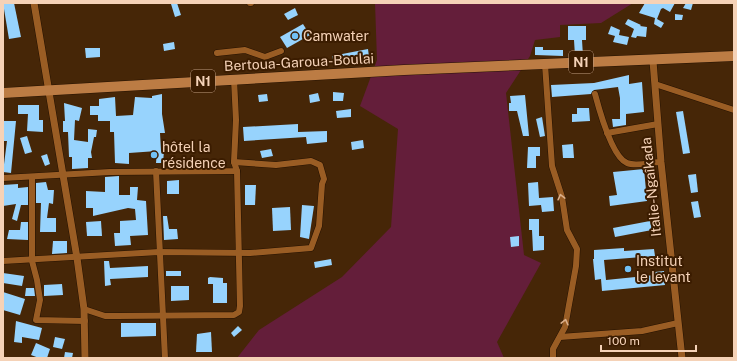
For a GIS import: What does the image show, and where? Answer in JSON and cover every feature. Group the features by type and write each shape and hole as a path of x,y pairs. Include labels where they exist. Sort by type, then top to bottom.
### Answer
{"highway":[{"name":"N1","path":"545,64 734,56"},
{"name":"Bertoua-Garoua-Boulai","path":"3,93 234,79 545,64"}],"street":[{"path":"34,3 77,258 84,309 86,358"},
{"path":"217,53 245,50 265,57 282,51"},
{"name":"Italie-Ngaîkada","path":"653,60 661,162 682,358"},
{"path":"545,64 552,166 562,197 567,230 577,249 565,326 553,349 553,358"},
{"path":"84,309 105,316 234,315 239,312 236,171 234,162 236,120 234,79"},
{"path":"655,84 734,110"},
{"path":"595,94 607,133 616,151 626,163 661,162"},
{"path":"607,133 658,124"},
{"path":"3,261 32,261 159,252 238,253 311,248 319,226 322,184 324,179 320,165 311,161 276,165 234,162"},
{"path":"3,178 156,171 236,171"},
{"path":"156,171 165,358"},
{"path":"32,177 32,261 40,293 36,320 85,321"},
{"path":"560,337 635,332 678,323"}],"shaded area":[{"path":"375,3 633,3 601,23 560,25 560,37 535,40 530,56 506,93 524,255 541,263 497,342 504,358 237,358 259,330 342,277 391,227 398,129 360,106 377,60"}],"building":[{"path":"3,3 14,3 21,37 9,39"},
{"path":"177,3 181,15 175,17 171,4"},
{"path":"645,3 675,3 670,12 663,8 661,9 657,19 664,23 661,28 654,24 655,18 639,13"},
{"path":"686,3 693,3 691,10 683,8"},
{"path":"295,8 298,15 288,20 284,14"},
{"path":"675,14 683,15 682,20 675,20"},
{"path":"628,19 641,25 640,26 647,27 646,37 631,37 634,29 625,24"},
{"name":"Camwater","path":"303,24 310,35 287,48 280,37"},
{"path":"568,26 586,26 586,40 582,40 583,56 575,56 574,40 568,40"},
{"path":"611,26 620,30 619,35 629,37 627,45 613,42 615,36 608,34"},
{"path":"174,42 175,49 164,51 163,44"},
{"path":"535,47 543,47 543,50 563,50 563,56 535,55"},
{"path":"85,48 100,48 100,57 86,58"},
{"path":"368,49 369,57 334,63 332,56"},
{"path":"629,75 629,84 642,82 644,112 626,114 626,125 613,127 612,119 620,119 620,98 618,87 594,90 591,94 552,97 551,85 594,83"},
{"path":"333,92 344,93 343,101 333,101"},
{"path":"318,93 320,101 310,103 309,95"},
{"path":"162,94 162,114 165,133 160,133 161,151 164,151 163,163 156,163 157,151 129,153 129,164 115,163 114,132 110,132 110,121 98,121 98,115 90,115 90,106 99,106 99,99 115,97 116,116 133,115 135,97 152,98 152,96"},
{"path":"267,94 268,101 259,102 258,95"},
{"path":"525,95 529,136 523,136 517,111 509,111 509,103 511,103 510,96"},
{"path":"64,103 82,108 79,121 75,120 74,140 88,142 88,129 97,130 91,152 92,158 88,158 88,168 72,169 72,157 69,157 68,132 63,132 63,121 65,121"},
{"path":"18,105 39,105 39,120 43,120 43,132 27,131 28,114 18,114"},
{"path":"577,108 589,108 590,121 572,122 572,114 577,114"},
{"path":"351,109 351,117 337,118 336,111"},
{"path":"683,111 690,153 683,154 676,112"},
{"path":"542,117 545,136 540,137 536,119"},
{"path":"4,121 16,121 11,173 3,172 7,141 3,141"},
{"path":"298,124 298,132 327,131 327,142 307,144 306,137 244,141 243,127"},
{"path":"27,136 32,152 25,154 20,138"},
{"path":"363,140 364,148 352,150 351,142"},
{"path":"573,144 574,158 563,158 562,145"},
{"path":"528,147 540,147 540,156 536,156 536,168 527,168"},
{"path":"271,149 273,156 262,158 260,151"},
{"path":"47,154 50,164 45,166 41,156"},
{"path":"644,169 647,201 610,206 609,196 617,195 613,172"},
{"path":"696,174 698,192 691,193 688,175"},
{"path":"119,176 119,195 130,195 130,187 138,187 137,200 146,201 148,235 130,236 131,245 115,246 114,233 120,233 120,221 136,220 135,209 128,208 93,216 93,208 86,208 86,191 105,192 105,177"},
{"path":"179,180 179,194 167,194 167,181"},
{"path":"46,182 48,190 54,190 53,204 49,203 47,218 56,218 56,232 40,232 41,203 36,203 36,183"},
{"path":"538,182 539,198 553,197 554,211 542,212 541,205 529,206 528,183"},
{"path":"18,184 18,188 28,187 28,205 21,205 17,221 12,219 16,204 3,206 3,185"},
{"path":"245,185 256,185 255,205 245,205"},
{"path":"698,201 701,217 694,218 691,202"},
{"path":"302,205 314,206 309,239 300,237"},
{"path":"290,207 291,230 273,231 272,208"},
{"path":"163,216 167,216 169,229 177,229 178,239 164,240"},
{"path":"529,219 539,219 539,236 544,236 544,250 533,251 532,230 529,230"},
{"path":"101,221 102,236 87,236 86,222"},
{"path":"650,221 652,230 615,237 613,228"},
{"path":"21,222 28,222 28,240 7,239 9,230 20,230"},
{"path":"519,236 519,246 511,247 510,237"},
{"path":"53,241 67,241 67,253 52,254"},
{"path":"624,248 624,251 654,249 655,256 604,260 606,280 655,275 655,272 664,271 665,285 602,291 601,279 595,280 593,259 594,250"},
{"path":"331,259 332,265 315,268 314,262"},
{"path":"104,261 109,261 110,268 148,266 148,277 110,279 111,285 105,286"},
{"path":"166,271 181,271 181,276 166,276"},
{"path":"3,273 24,276 22,286 3,283"},
{"path":"208,278 223,278 223,283 227,283 227,303 213,303 213,284 208,284"},
{"path":"62,284 63,295 44,296 44,285"},
{"path":"171,286 189,286 189,300 171,301"},
{"path":"26,288 34,288 35,296 25,296"},
{"path":"3,292 25,299 20,315 3,310"},
{"path":"16,321 42,328 39,340 22,337 22,343 14,342"},
{"path":"121,323 156,323 156,336 121,337"},
{"path":"238,326 242,330 234,337 231,333"},
{"path":"211,332 212,352 196,352 197,334"},
{"path":"55,337 65,339 62,349 53,347"},
{"path":"36,343 50,349 47,358 39,358 31,355"},
{"path":"65,352 73,353 72,358 64,358"}],"place":[{"name":"Camwater","path":"295,36"},
{"name":"hôtel la résidence","path":"154,155"},
{"name":"Institut le levant","path":"628,269"}]}
